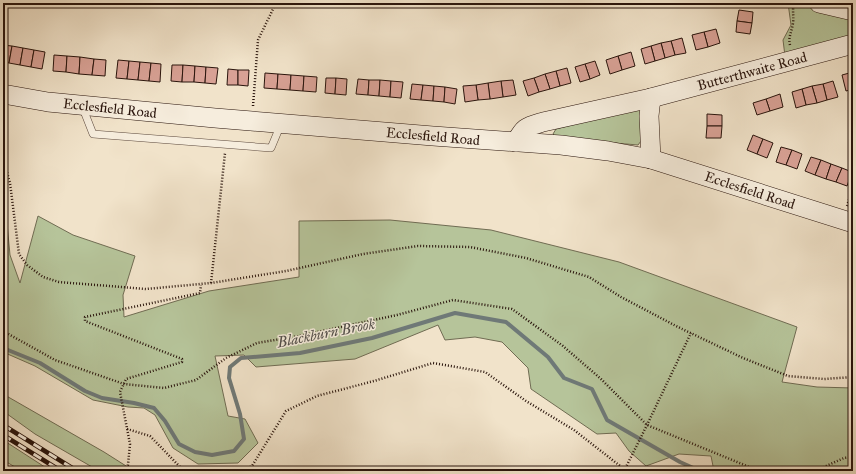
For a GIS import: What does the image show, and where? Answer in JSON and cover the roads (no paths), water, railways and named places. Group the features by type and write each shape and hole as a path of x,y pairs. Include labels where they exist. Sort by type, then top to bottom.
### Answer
{"main road":[{"path":"819,3 853,11"},
{"name":"Butterthwaite Road","path":"516,142 521,132 528,126 651,98 853,44"},
{"name":"Ecclesfield Road","path":"3,94 48,102 281,124 425,136 562,145 608,151 651,159 853,223"},
{"path":"651,98 649,116 651,159"}],"lane":[{"path":"81,105 93,134 271,148 281,124"}],"waterway":[{"name":"Blackburn Brook","path":"3,348 40,363 85,391 102,398 154,408 165,421 179,444 195,452 212,455 234,451 244,439 240,414 229,378 230,367 241,358 300,353 372,338 455,313 506,322 548,357 564,378 592,389 607,420 680,462 700,471"}],"railway":[{"path":"3,425 77,471"},
{"path":"3,435 61,471"}]}
